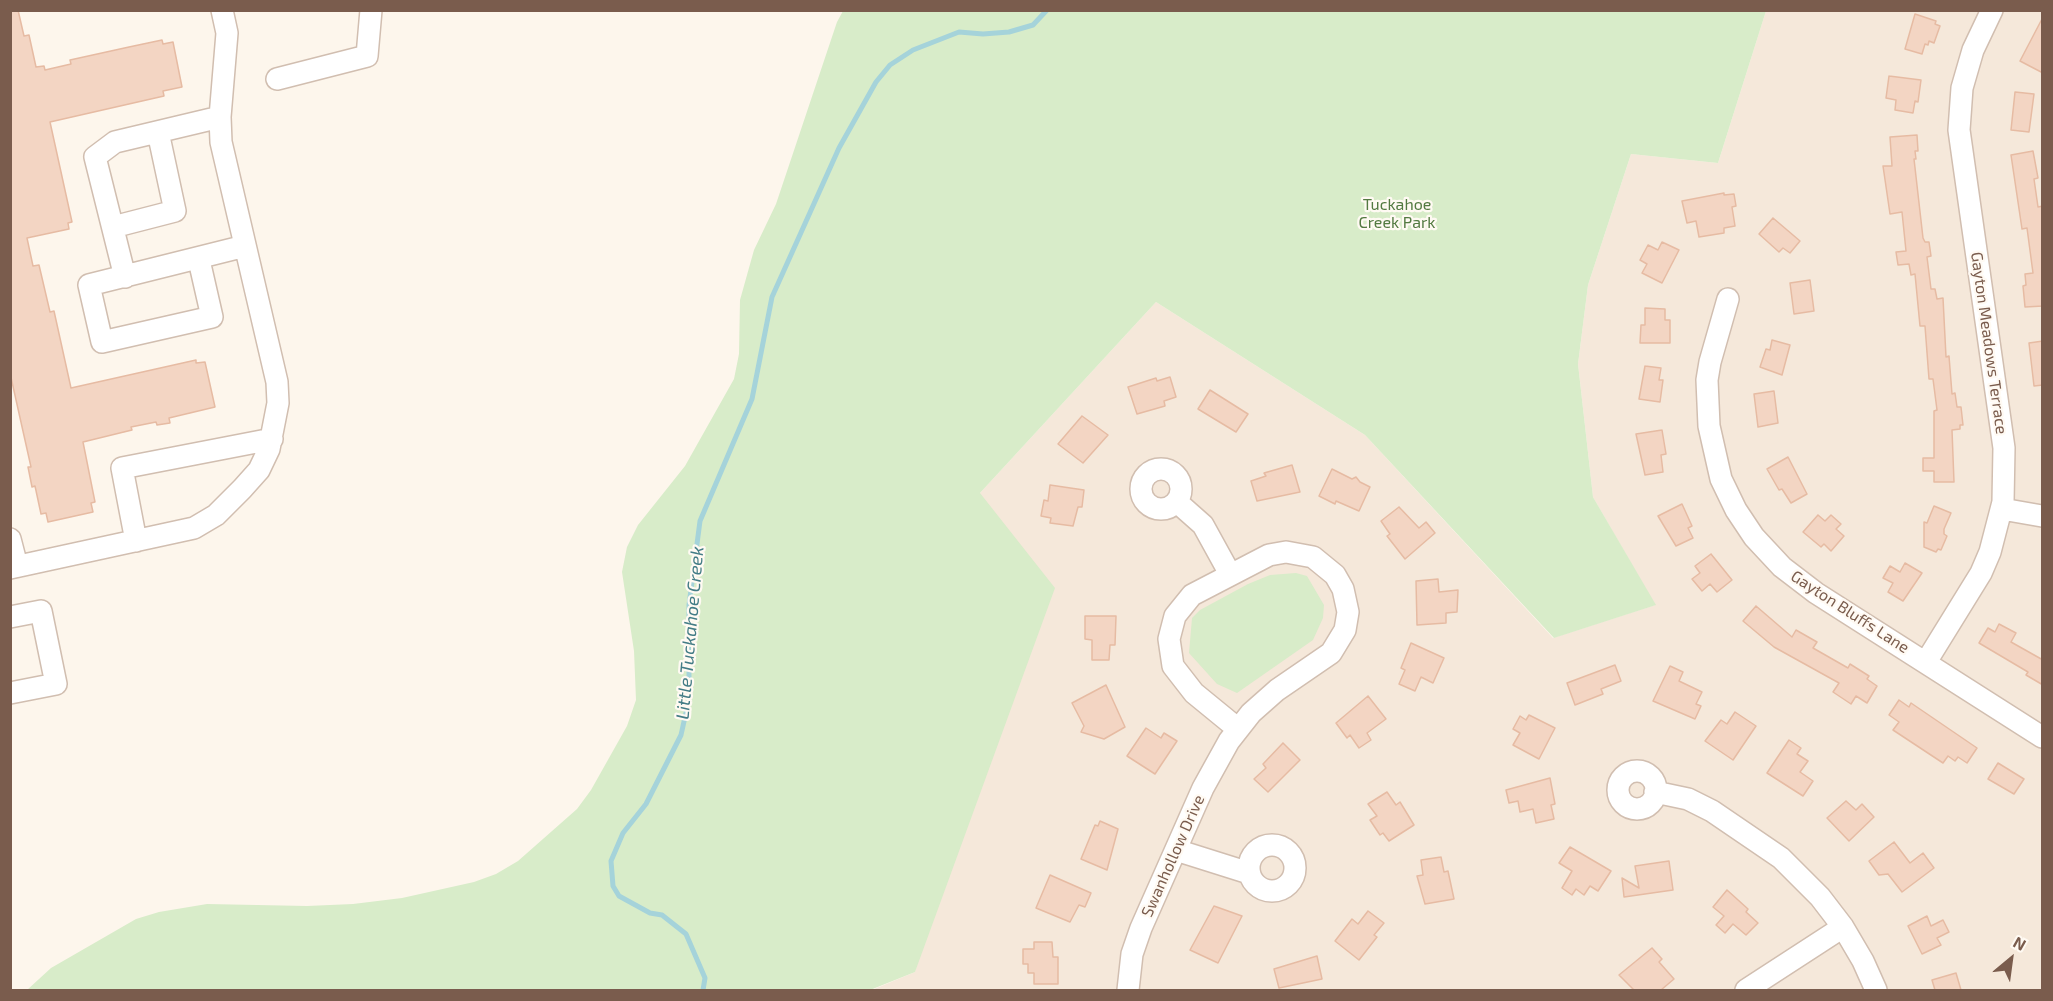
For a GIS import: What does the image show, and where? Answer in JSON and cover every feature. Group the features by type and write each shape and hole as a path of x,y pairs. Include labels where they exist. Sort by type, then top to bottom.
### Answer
{"street":[{"path":"10,539 14,567 194,528 216,515 258,470 272,439 278,403 277,382 221,142 220,117 227,33 222,10"},
{"path":"277,79 367,57 371,10"},
{"name":"Gayton Meadows Terrace","path":"1926,662 1981,573 1990,552 2002,509 2004,448 1959,130 1962,88 1972,50 1992,10"},
{"path":"124,277 95,157 115,142 220,117"},
{"path":"113,227 175,211 158,132"},
{"path":"199,260 212,317 102,342 89,285 199,260 245,246"},
{"name":"Gayton Bluffs Lane","path":"1728,299 1716,335 1707,380 1712,449 1721,479 1736,510 1769,554 1798,581 2043,737"},
{"path":"136,541 122,468 272,439"},
{"path":"1177,502 1203,525 1230,574"},
{"path":"2002,509 2043,516"},
{"name":"Swanhollow Drive","path":"1128,990 1135,945 1212,769 1238,729 1277,690 1331,652 1345,630 1348,612 1343,589 1335,575 1313,557 1300,553 1278,553 1230,574 1192,595 1175,616 1168,639 1170,659 1180,678 1238,729"},
{"path":"10,617 41,611 56,684 10,693"},
{"path":"1655,792 1688,799 1760,843 1820,897 1843,927 1863,961 1876,990"},
{"path":"1176,850 1249,873"},
{"path":"1746,990 1843,927"}],"shaded area":[{"path":"1766,11 2042,11 2042,990 872,990 915,972 980,493 1156,302 1365,435 1553,638 1655,605 1593,497 1578,364 1588,285 1631,154 1718,163"}],"green space":[{"name":"Tuckahoe Creek Park","path":"843,11 1766,11 1718,163 1631,154 1588,285 1578,364 1593,497 1656,605 1554,638 1365,435 1156,302 980,493 1055,588 915,972 870,990 27,990 51,968 136,919 159,912 207,904 307,906 353,904 402,898 474,882 496,874 518,861 577,809 591,790 627,726 636,700 634,651 622,572 627,547 638,525 685,466 734,379 739,354 740,300 754,250 776,204 837,22"},
{"path":"1296,573 1307,576 1324,605 1323,618 1313,640 1237,693 1217,684 1189,653 1192,618 1200,610 1248,584 1270,575"}],"building":[{"path":"10,10 18,10 24,36 29,35 36,67 44,66 45,70 71,64 70,60 129,47 162,40 163,44 173,42 182,87 163,91 164,96 50,122 72,222 68,223 69,229 27,238 33,266 39,265 50,312 54,311 71,388 196,360 196,363 205,362 215,407 169,418 170,423 157,425 156,422 131,427 132,430 83,442 95,502 91,503 93,512 48,522 46,513 41,514 35,486 32,487 28,467 31,467 10,373"},
{"path":"1915,14 1936,21 1935,24 1940,26 1934,43 1929,41 1928,45 1925,44 1922,54 1905,49"},
{"path":"2043,17 2043,73 2020,61"},
{"path":"1889,76 1921,80 1918,102 1915,101 1913,113 1895,110 1896,100 1886,98"},
{"path":"2015,92 2034,94 2029,132 2011,130"},
{"path":"1917,135 1918,151 1915,151 1916,159 1914,159 1923,238 1925,242 1929,242 1931,256 1927,257 1931,289 1935,289 1937,299 1943,298 1946,357 1949,356 1952,394 1955,393 1957,407 1961,407 1963,425 1960,425 1960,429 1952,430 1954,482 1934,482 1934,471 1923,471 1923,458 1934,458 1934,411 1937,410 1933,379 1929,379 1925,326 1920,326 1915,274 1911,275 1909,264 1898,265 1896,252 1906,251 1902,212 1890,214 1883,166 1892,166 1890,137"},
{"path":"2033,151 2038,178 2034,179 2038,207 2043,206 2043,306 2025,307 2023,286 2026,285 2025,274 2033,273 2027,228 2022,229 2011,155"},
{"path":"1724,193 1724,195 1734,194 1736,206 1732,207 1735,226 1724,228 1724,233 1699,237 1696,221 1687,223 1682,201"},
{"path":"1773,218 1800,241 1790,253 1783,248 1779,252 1759,234"},
{"path":"1662,242 1679,250 1662,283 1642,273 1647,264 1640,260 1648,245 1658,250"},
{"path":"1810,280 1814,311 1794,314 1790,283"},
{"path":"1645,308 1665,309 1665,320 1670,320 1670,343 1640,343 1641,325 1645,325"},
{"path":"1772,340 1790,345 1782,375 1760,367 1766,349 1770,350"},
{"path":"2043,341 2043,385 2034,386 2029,343"},
{"path":"1645,366 1661,368 1659,380 1663,380 1660,402 1639,399"},
{"path":"1170,377 1176,397 1164,401 1165,406 1137,414 1128,387 1156,378 1157,381"},
{"path":"1210,390 1248,414 1236,432 1198,409"},
{"path":"1774,391 1778,423 1758,427 1754,394"},
{"path":"1082,416 1108,435 1083,463 1058,444"},
{"path":"1662,430 1666,454 1661,455 1663,472 1645,475 1636,434"},
{"path":"1788,457 1807,494 1791,503 1782,489 1779,490 1767,469"},
{"path":"1292,465 1300,492 1257,501 1251,481 1266,476 1264,473"},
{"path":"1332,469 1352,479 1356,477 1370,487 1359,511 1336,501 1335,504 1319,496"},
{"path":"1050,485 1084,490 1082,507 1078,507 1073,526 1050,523 1051,518 1041,516 1044,500 1048,501"},
{"path":"1682,504 1692,526 1688,528 1693,538 1676,546 1658,516"},
{"path":"1934,506 1951,513 1944,529 1944,534 1947,536 1941,550 1938,549 1936,552 1924,547 1924,522 1927,523"},
{"path":"1399,507 1419,528 1426,522 1435,533 1405,559 1387,536 1390,534 1381,521"},
{"path":"1818,515 1825,521 1831,515 1841,524 1836,529 1844,536 1831,551 1824,544 1821,547 1803,532"},
{"path":"1711,554 1732,580 1717,592 1710,584 1702,591 1692,579 1700,573 1695,566"},
{"path":"1905,563 1922,573 1903,601 1888,592 1893,583 1883,578 1890,566 1900,572"},
{"path":"1438,579 1439,592 1458,590 1457,612 1446,613 1446,623 1417,625 1416,581"},
{"path":"1756,606 1792,637 1796,630 1817,642 1813,648 1848,668 1850,664 1869,676 1867,679 1877,686 1867,703 1856,696 1851,704 1833,692 1839,683 1774,647 1743,621"},
{"path":"1085,616 1116,616 1115,645 1110,645 1109,660 1092,660 1092,640 1085,639"},
{"path":"1999,624 2016,633 2011,642 2043,660 2043,685 2026,675 2028,672 1979,643 1988,628 1995,632"},
{"path":"1411,643 1444,658 1433,683 1421,677 1415,691 1399,684 1405,670 1401,668"},
{"path":"1615,665 1621,681 1601,689 1603,694 1575,705 1567,683"},
{"path":"1670,666 1683,672 1679,681 1702,692 1696,704 1701,706 1695,719 1653,701"},
{"path":"1106,685 1125,727 1104,739 1081,732 1084,726 1072,703"},
{"path":"1368,696 1386,719 1367,733 1371,740 1359,748 1350,735 1347,738 1336,723"},
{"path":"1899,700 1909,707 1911,703 1977,748 1967,763 1958,757 1955,761 1948,756 1943,763 1893,730 1899,722 1889,715"},
{"path":"1735,712 1756,726 1733,760 1705,741 1721,720 1727,724"},
{"path":"1529,715 1555,728 1539,759 1513,745 1520,733 1513,729 1520,716 1526,720"},
{"path":"1146,728 1161,738 1164,733 1177,741 1155,774 1127,756"},
{"path":"1789,740 1801,748 1797,754 1808,761 1800,772 1813,781 1803,796 1767,773"},
{"path":"1283,743 1300,760 1268,792 1254,779 1266,768 1263,764"},
{"path":"1998,763 2024,779 2014,794 1988,779"},
{"path":"1550,778 1555,804 1551,805 1554,819 1536,823 1533,809 1520,812 1518,801 1509,803 1506,790"},
{"path":"1387,792 1396,805 1400,802 1414,825 1389,841 1383,833 1380,835 1370,820 1377,816 1368,804"},
{"path":"1846,801 1856,810 1862,804 1874,817 1849,841 1827,818"},
{"path":"1100,821 1118,829 1107,870 1081,859 1095,825 1098,826"},
{"path":"1894,842 1910,863 1923,853 1934,868 1902,892 1888,874 1879,875 1869,861"},
{"path":"1570,847 1611,871 1598,891 1590,886 1584,895 1576,889 1572,895 1562,888 1572,871 1559,863"},
{"path":"1441,857 1444,872 1448,871 1454,899 1425,904 1417,876 1423,875 1421,860"},
{"path":"1669,861 1673,890 1624,897 1622,878 1639,888 1635,866"},
{"path":"1050,875 1091,893 1085,907 1079,905 1070,922 1036,908"},
{"path":"1727,890 1748,909 1746,912 1758,923 1746,935 1733,924 1725,933 1716,925 1724,916 1713,907"},
{"path":"1214,906 1242,916 1218,963 1190,950"},
{"path":"1368,911 1384,923 1374,935 1377,937 1359,960 1335,941 1352,919 1358,924"},
{"path":"1927,916 1931,926 1943,920 1949,932 1937,938 1941,945 1922,954 1908,926"},
{"path":"1034,942 1052,942 1053,957 1058,957 1058,984 1034,984 1034,973 1028,973 1028,964 1023,964 1023,949 1034,949"},
{"path":"1652,948 1662,959 1659,962 1674,979 1661,990 1634,990 1619,975"},
{"path":"1317,956 1322,979 1279,988 1274,969"},
{"path":"1956,973 1961,990 1935,990 1932,980"}],"waterway":[{"name":"Little Tuckahoe Creek","path":"703,990 705,978 686,934 662,915 650,913 619,896 613,886 611,861 623,833 646,804 681,735 689,699 689,605 700,521 752,399 772,297 839,148 876,82 890,65 913,50 959,32 983,34 1009,32 1033,25 1047,10"}]}
